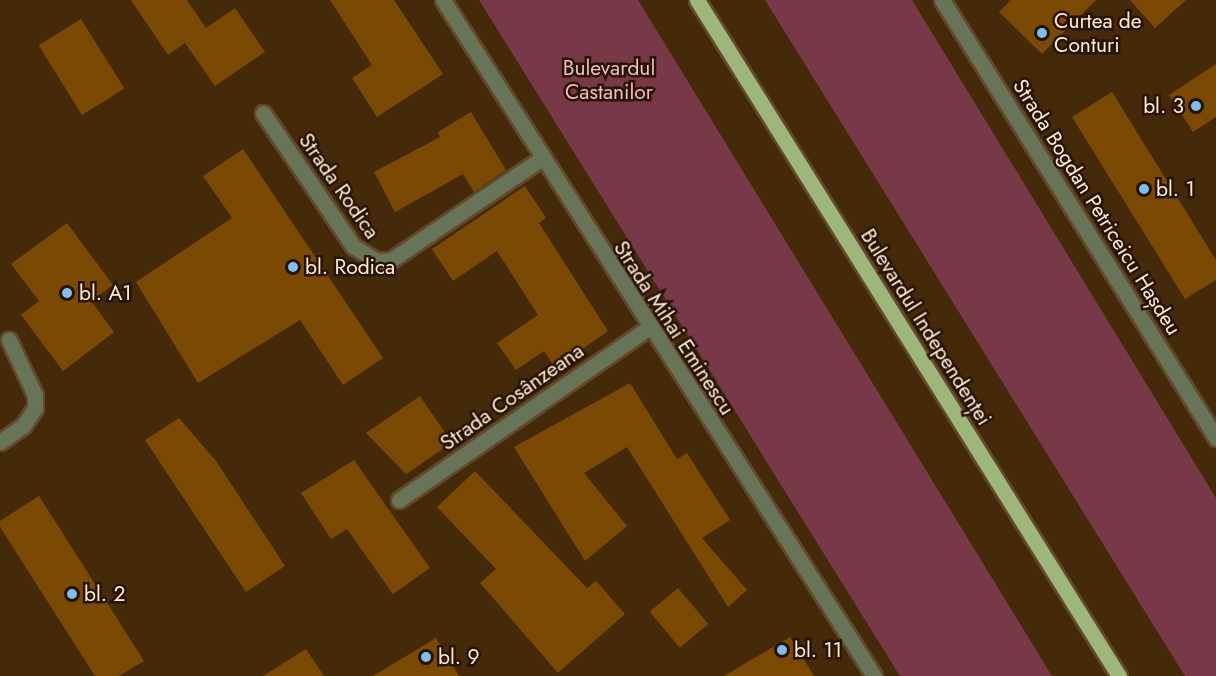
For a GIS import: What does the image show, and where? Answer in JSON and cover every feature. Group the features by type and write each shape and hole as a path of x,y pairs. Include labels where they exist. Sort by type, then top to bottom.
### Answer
{"main road":[{"name":"Bulevardul Independenței","path":"697,0 1119,676"}],"street":[{"name":"Strada Mihai Eminescu","path":"443,0 648,328 874,676"},
{"name":"Strada Bogdan Petriceicu Hașdeu","path":"942,0 1216,438"},
{"name":"Strada Rodica","path":"263,113 357,251 377,261 391,260 542,158"},
{"name":"Strada Cosânzeana","path":"399,500 648,328"},
{"path":"0,442 23,426 35,408 35,396 9,340"}],"green space":[{"name":"Bulevardul Castanilor","path":"479,0 638,0 1052,676 900,676"},
{"path":"765,0 912,0 1216,498 1216,676 1185,676"}],"building":[{"path":"131,0 187,0 206,28 235,8 265,52 215,86 185,43 168,55"},
{"path":"330,0 394,0 443,74 377,117 352,78 372,65"},
{"name":"Curtea de Conturi","path":"1011,0 1096,0 1042,54 999,12"},
{"path":"1130,0 1186,0 1155,28"},
{"path":"81,19 124,89 82,115 39,45"},
{"name":"bl. 3","path":"1216,64 1216,117 1193,132 1169,95"},
{"name":"bl. 1","path":"1112,92 1216,260 1216,280 1185,299 1072,117"},
{"path":"471,112 506,170 474,192 463,174 395,212 374,172 440,137 438,132"},
{"path":"243,149 383,358 343,385 300,320 198,383 136,282 232,218 203,176"},
{"path":"525,186 546,218 539,223 608,331 555,368 544,351 516,370 497,343 538,315 497,251 453,281 432,249"},
{"name":"bl. A1","path":"67,223 113,285 91,301 114,332 63,371 21,315 39,301 11,264"},
{"path":"630,383 677,459 687,453 730,520 702,538 747,590 728,607 627,447 584,473 627,526 585,561 514,447"},
{"path":"420,396 452,443 406,474 366,433"},
{"path":"179,418 216,461 285,566 246,592 145,440"},
{"path":"354,460 430,568 393,594 347,529 331,539 301,493"},
{"path":"475,471 587,588 596,581 625,614 558,673 480,583 496,569 437,507"},
{"name":"bl. 2","path":"39,496 144,661 119,676 95,676 0,527 0,521"},
{"path":"678,588 708,624 680,648 650,612"},
{"name":"bl. 11","path":"790,637 814,676 724,676"},
{"name":"bl. 9","path":"436,638 459,676 373,676"},
{"path":"306,649 324,676 263,676"}],"place":[{"name":"Curtea de Conturi","path":"1042,33"},
{"name":"bl. 3","path":"1196,106"},
{"name":"bl. 1","path":"1144,189"},
{"name":"bl. Rodica","path":"293,267"},
{"name":"bl. A1","path":"67,293"},
{"name":"bl. 2","path":"72,594"},
{"name":"bl. 11","path":"782,650"},
{"name":"bl. 9","path":"426,657"}]}
